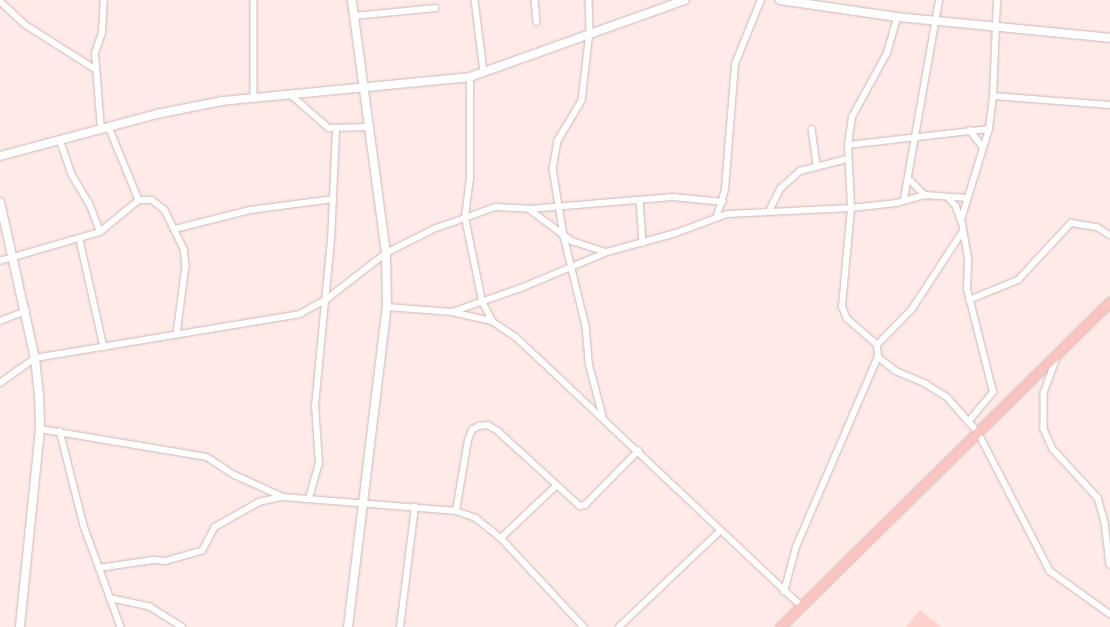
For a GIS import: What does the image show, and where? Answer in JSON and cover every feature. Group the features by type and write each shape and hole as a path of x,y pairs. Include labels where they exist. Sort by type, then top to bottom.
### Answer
{"main road":[{"path":"780,627 1110,302"}],"street":[{"path":"104,0 95,69 105,128 139,200"},
{"path":"254,0 254,96"},
{"path":"348,627 387,307 386,253 352,0"},
{"path":"475,0 484,72"},
{"path":"535,0 537,22"},
{"path":"589,0 590,32 582,100 554,152 554,189 571,269 586,326 589,363 603,416"},
{"path":"0,156 188,108 254,96 470,77 590,32 685,0"},
{"path":"717,216 723,202 736,64 760,0"},
{"path":"780,0 897,17 1110,38"},
{"path":"904,199 939,0"},
{"path":"968,422 992,396 993,388 969,300 968,258 961,234 961,220 989,129 993,96 997,0"},
{"path":"0,1 26,25 95,69"},
{"path":"354,16 436,8"},
{"path":"784,592 796,547 878,357 877,344 847,319 842,306 850,208 847,159 852,117 887,53 897,17"},
{"path":"470,77 470,179 466,218 482,301 492,321"},
{"path":"290,93 324,125 336,129 370,127"},
{"path":"993,96 1110,105"},
{"path":"812,128 817,165"},
{"path":"309,498 319,464 315,406 327,299 336,129"},
{"path":"848,145 915,135 989,129"},
{"path":"970,130 983,147"},
{"path":"60,141 72,176 89,204 100,232"},
{"path":"769,211 787,181 800,171 817,165 847,159"},
{"path":"909,179 926,195"},
{"path":"452,312 571,269 607,252 643,243 717,216 769,211 850,208 898,203 904,199 926,195 967,198"},
{"path":"948,196 956,206 961,220"},
{"path":"0,383 36,358 293,316 327,299 386,253 436,228 496,207 529,209 673,197 723,202"},
{"path":"175,228 250,210 332,199"},
{"path":"0,261 80,240 100,232 139,200 159,203 175,228 186,258 177,334"},
{"path":"640,200 643,243"},
{"path":"0,202 36,358 40,429 20,627"},
{"path":"529,209 564,236 582,246 607,252"},
{"path":"969,300 1018,280 1071,223 1097,227 1110,234"},
{"path":"877,344 912,309 961,234"},
{"path":"80,240 104,347"},
{"path":"387,307 452,312 492,321 516,337 603,416 720,531 801,606"},
{"path":"0,321 26,311"},
{"path":"1059,351 1044,393 1044,429 1053,448 1098,498 1105,523 1110,565"},
{"path":"878,357 896,371 937,389 978,432 1050,571 1110,614"},
{"path":"456,511 468,440 479,426 488,426 498,431 575,505 584,506 638,451"},
{"path":"40,429 206,457 235,475 283,497"},
{"path":"60,431 84,526 121,627"},
{"path":"502,538 555,487"},
{"path":"99,568 154,560 166,561 202,552 215,527 259,502 283,497 456,511 476,518 502,538 584,627"},
{"path":"400,627 414,507"},
{"path":"619,627 720,531"},
{"path":"110,598 149,606 182,627"}],"shaded area":[{"path":"920,610 941,627 906,627"}]}
